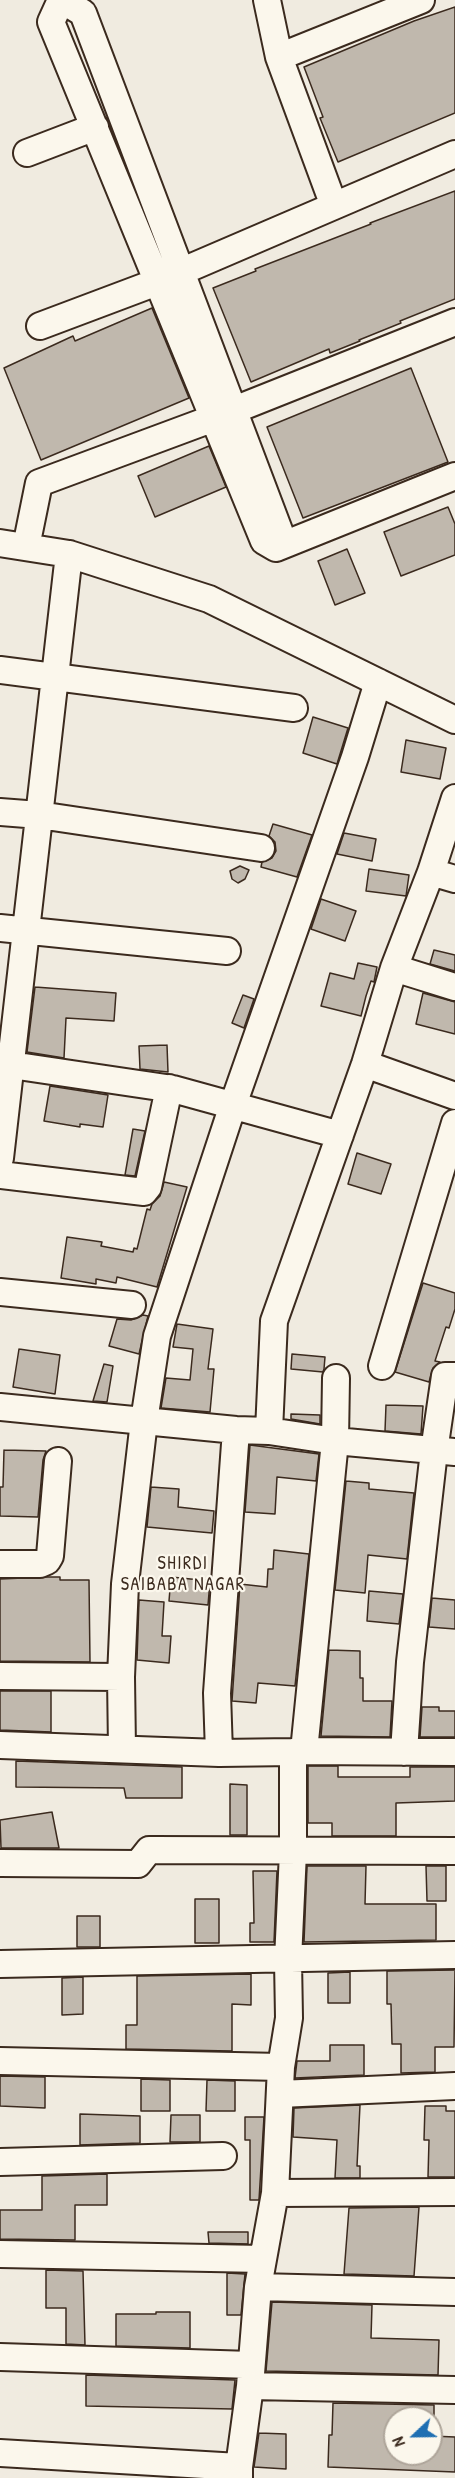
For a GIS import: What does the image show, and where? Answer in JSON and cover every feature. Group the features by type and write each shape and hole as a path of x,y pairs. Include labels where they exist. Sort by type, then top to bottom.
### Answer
{"street":[{"path":"224,414 158,282 51,22 62,0 83,14 181,271 264,541 276,548 455,476"},
{"path":"267,0 279,57 334,206"},
{"path":"279,57 421,0"},
{"path":"27,153 95,127"},
{"path":"40,326 158,282 455,154"},
{"path":"26,547 39,483 224,414 455,322"},
{"path":"0,543 69,554 209,598 455,720"},
{"path":"0,1158 69,554"},
{"path":"0,670 294,708"},
{"path":"122,1749 121,1677 124,1584 157,1336 233,1105 355,757 378,682"},
{"path":"269,1431 274,1321 365,1064 394,968 443,875 455,798"},
{"path":"0,812 39,815 261,848"},
{"path":"0,927 226,951"},
{"path":"394,968 455,987"},
{"path":"365,1064 455,1096"},
{"path":"11,1065 169,1088 340,1135"},
{"path":"0,1175 144,1192 148,1187 169,1088"},
{"path":"382,1366 455,1123"},
{"path":"0,1292 132,1305"},
{"path":"404,1752 410,1662 444,1451 445,1376 455,1376"},
{"path":"0,2453 239,2473 251,2376 258,2287 275,2193 281,2067 289,2018 288,1960 299,1751 334,1441 336,1378"},
{"path":"0,1407 236,1430 269,1431 334,1441 444,1451"},
{"path":"219,1752 217,1693 236,1430"},
{"path":"0,1564 40,1564 47,1561 50,1556 58,1461"},
{"path":"0,1676 121,1677"},
{"path":"0,1745 219,1752 455,1752"},
{"path":"0,1863 138,1864 149,1850 455,1851"},
{"path":"0,1964 455,1955"},
{"path":"0,2061 281,2067"},
{"path":"280,2094 455,2086"},
{"path":"0,2162 223,2156"},
{"path":"275,2193 455,2192"},
{"path":"0,2254 263,2259"},
{"path":"258,2287 455,2292"},
{"path":"0,2357 455,2390"}],"building":[{"path":"455,7 455,113 338,162 320,118 323,117 304,67 414,21"},
{"path":"455,191 455,299 400,321 401,323 360,341 330,353 329,349 251,382 213,288 256,271 255,269"},
{"path":"152,308 189,398 41,460 4,368 73,336 75,341"},
{"path":"411,368 448,462 303,518 267,427"},
{"path":"209,446 226,487 155,517 138,476"},
{"path":"448,507 455,524 455,555 401,576 384,532"},
{"path":"347,549 365,593 335,605 318,561"},
{"path":"313,717 348,728 337,764 303,753"},
{"path":"406,740 446,748 440,779 401,772"},
{"path":"273,824 312,835 297,877 261,867 262,862 272,858 276,851 275,842 269,836"},
{"path":"344,833 376,839 372,861 337,854"},
{"path":"240,866 249,870 245,879 238,883 232,879 230,871"},
{"path":"369,869 409,875 406,896 366,891"},
{"path":"321,899 356,911 345,941 311,929"},
{"path":"434,950 455,955 455,971 430,964"},
{"path":"358,963 377,967 374,982 371,981 361,1016 321,1006 330,973 354,979"},
{"path":"35,987 116,993 114,1021 66,1018 64,1058 27,1052"},
{"path":"423,993 455,1002 455,1034 416,1024"},
{"path":"243,995 254,999 244,1028 232,1023"},
{"path":"167,1045 168,1072 140,1069 139,1046"},
{"path":"50,1086 108,1095 103,1127 80,1124 80,1127 44,1121"},
{"path":"133,1129 145,1131 135,1176 125,1175"},
{"path":"357,1153 391,1164 381,1194 348,1184"},
{"path":"164,1182 187,1187 157,1287 117,1277 116,1283 96,1279 96,1284 61,1278 67,1237 102,1242 101,1246 133,1252 134,1248 137,1249 147,1209 150,1210 152,1204 160,1196"},
{"path":"423,1283 455,1293 455,1309 449,1328 446,1327 435,1361 440,1362 433,1368 429,1382 395,1372"},
{"path":"143,1315 148,1316 139,1354 109,1346 117,1319 131,1320"},
{"path":"177,1324 213,1329 208,1369 214,1369 210,1412 161,1408 166,1378 190,1380 193,1349 173,1347"},
{"path":"19,1349 60,1355 55,1394 13,1387"},
{"path":"292,1354 325,1357 323,1372 291,1369"},
{"path":"104,1364 113,1366 107,1402 93,1401"},
{"path":"386,1405 423,1406 421,1434 385,1431"},
{"path":"291,1414 320,1415 320,1424 291,1419"},
{"path":"250,1445 319,1454 316,1481 277,1477 275,1514 245,1512"},
{"path":"4,1450 46,1451 43,1460 38,1517 0,1516"},
{"path":"346,1481 369,1483 369,1489 414,1493 407,1559 368,1555 365,1593 335,1590"},
{"path":"151,1487 179,1489 178,1507 214,1511 212,1533 147,1527"},
{"path":"274,1550 309,1554 295,1686 258,1683 256,1703 232,1701 240,1584 267,1587 268,1569 273,1569"},
{"path":"60,1577 60,1580 89,1580 90,1662 0,1661 0,1579"},
{"path":"171,1577 210,1581 208,1605 169,1601"},
{"path":"369,1591 403,1594 399,1624 367,1621"},
{"path":"432,1598 455,1600 455,1629 429,1627"},
{"path":"139,1600 164,1602 162,1636 171,1636 169,1663 137,1660"},
{"path":"329,1650 360,1651 363,1701 392,1701 390,1737 321,1736"},
{"path":"0,1691 51,1691 51,1732 0,1730"},
{"path":"422,1707 439,1707 439,1711 455,1711 455,1737 420,1737"},
{"path":"16,1761 182,1767 182,1798 126,1798 124,1788 16,1787"},
{"path":"308,1766 338,1766 338,1777 410,1777 410,1767 455,1767 455,1801 396,1803 396,1836 332,1836 332,1823 308,1823"},
{"path":"230,1784 247,1785 247,1835 230,1835"},
{"path":"52,1812 59,1848 1,1848 0,1820"},
{"path":"307,1866 366,1866 365,1904 436,1904 436,1940 304,1942"},
{"path":"426,1866 446,1866 446,1901 427,1901"},
{"path":"253,1871 277,1871 274,1942 250,1942 250,1923 254,1923"},
{"path":"195,1899 219,1899 219,1943 195,1943"},
{"path":"77,1916 100,1916 100,1947 77,1947"},
{"path":"455,1970 454,2047 435,2047 435,2072 401,2073 401,2044 392,2044 391,2004 387,2004 387,1971"},
{"path":"350,1972 350,2003 328,2003 328,1973"},
{"path":"251,1974 251,2005 232,2004 232,2051 126,2049 126,2025 137,2025 137,1976"},
{"path":"83,1977 83,2014 62,2015 62,1978"},
{"path":"330,2045 364,2045 364,2075 295,2078 297,2061 330,2061"},
{"path":"0,2076 45,2077 45,2108 0,2106"},
{"path":"141,2079 170,2080 170,2111 141,2111"},
{"path":"207,2080 235,2081 235,2111 206,2111"},
{"path":"360,2105 357,2166 360,2166 360,2178 335,2178 337,2140 293,2137 294,2108"},
{"path":"425,2106 446,2106 446,2111 455,2111 455,2177 428,2177 429,2140 424,2140"},
{"path":"80,2114 140,2116 140,2143 80,2145"},
{"path":"171,2115 200,2115 200,2142 170,2142"},
{"path":"245,2117 264,2117 259,2200 250,2200 250,2140 245,2140"},
{"path":"107,2174 107,2205 75,2205 75,2240 0,2239 0,2210 42,2210 42,2176"},
{"path":"419,2207 414,2276 344,2274 349,2208"},
{"path":"208,2232 248,2232 248,2244 209,2243"},
{"path":"46,2270 83,2271 85,2345 66,2344 66,2308 46,2308"},
{"path":"227,2273 245,2274 241,2315 227,2315"},
{"path":"272,2302 372,2305 371,2338 439,2340 438,2375 266,2371"},
{"path":"156,2312 190,2312 190,2348 116,2346 116,2314 156,2314"},
{"path":"86,2375 235,2380 232,2409 86,2406"},
{"path":"333,2403 434,2405 383,2406 383,2466 443,2466 443,2436 455,2437 455,2472 328,2467 329,2435 332,2435"},
{"path":"259,2433 286,2434 286,2469 254,2467"}],"district":[{"name":"SHIRDI SAIBABA NAGAR","path":"183,1574"}]}
